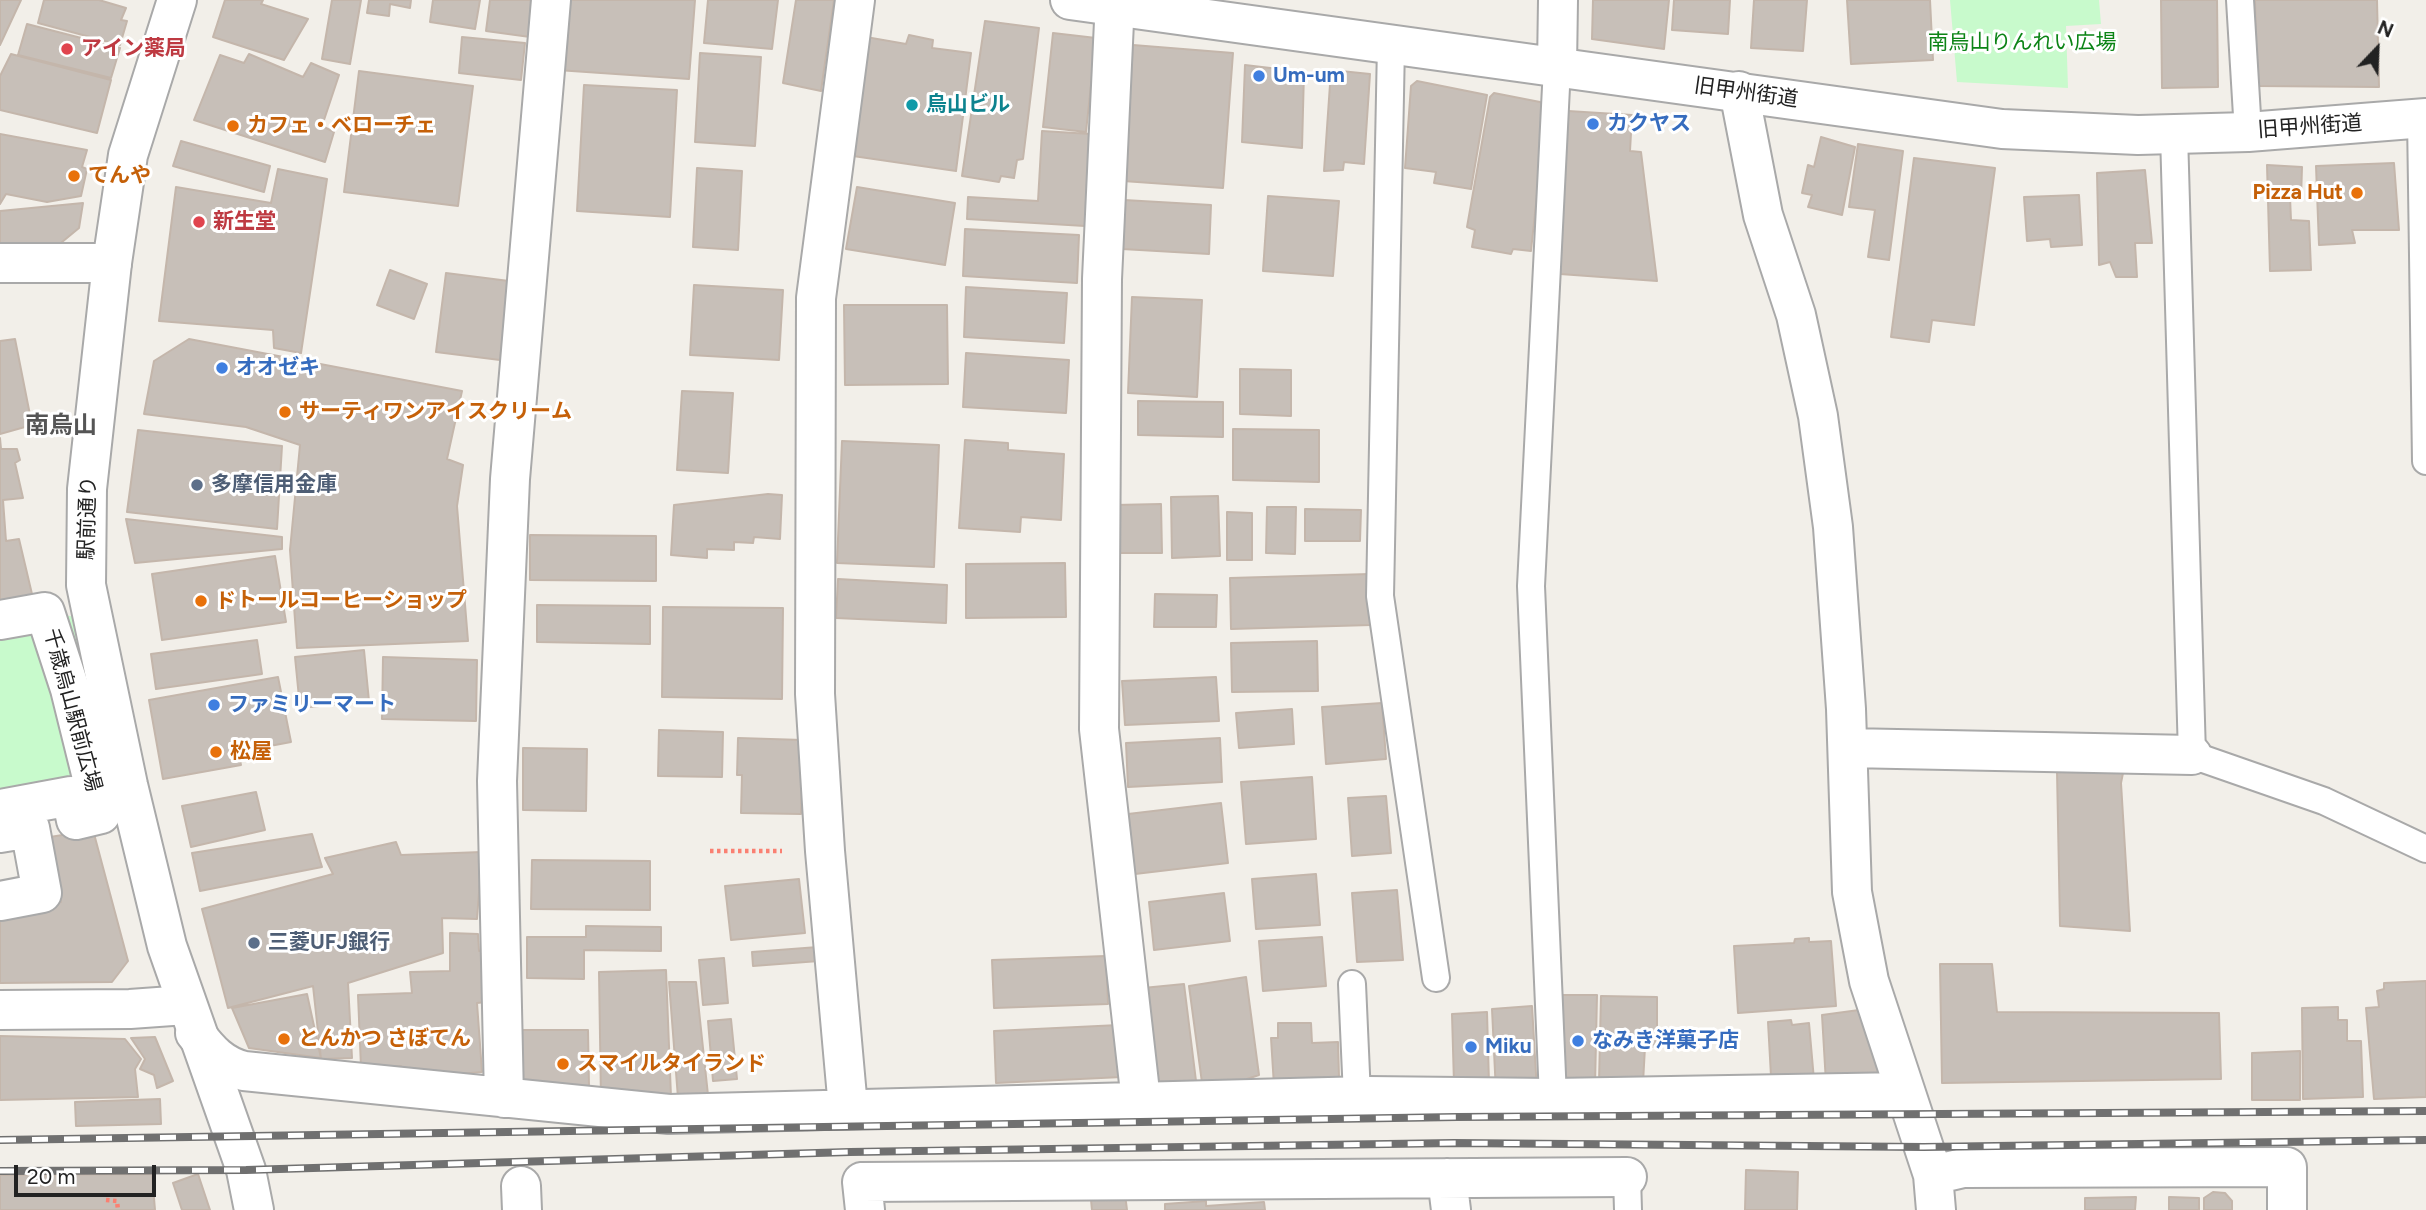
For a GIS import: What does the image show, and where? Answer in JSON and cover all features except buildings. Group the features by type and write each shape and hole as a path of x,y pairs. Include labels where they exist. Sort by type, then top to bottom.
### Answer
{"street":[{"name":"駅前通り","path":"177,0 128,155 112,263 87,489 86,585 128,785 167,946 190,1019 243,1159 254,1210"},
{"path":"504,1098 498,767 510,479 551,0"},
{"path":"848,1108 825,851 815,694 816,298 855,0"},
{"name":"旧甲州街道","path":"1070,0 1115,4 2002,129 2174,134 2248,132 2423,118"},
{"path":"1557,67 1558,0"},
{"path":"1115,4 1102,279 1099,729 1141,1101"},
{"path":"1739,91 1763,215 1796,315 1818,416 1833,527 1848,748 1852,892 1870,982 1934,1193 1963,1168 2287,1167 2287,1210"},
{"path":"0,263 112,263"},
{"name":"千歳烏山駅前広場","path":"0,620 45,612 70,689 101,814 76,820 71,796 0,809"},
{"path":"1848,748 2192,755"},
{"path":"0,833 30,828 42,893 0,901"},
{"path":"0,1010 130,1009 190,1019 213,1055 228,1067 244,1071 669,1114 1357,1096 1553,1098 1905,1092"},
{"path":"865,1210 862,1182 1288,1195 1628,1193"}],"lane":[{"path":"2239,0 2248,132"},
{"path":"1391,45 1380,596 1436,978"},
{"path":"1553,1098 1531,586 1557,67"},
{"path":"2423,118 2426,461"},
{"path":"2174,134 2192,755 2324,801 2426,849"},
{"path":"1352,984 1357,1096"}],"path":[{"path":"710,851 825,851"},
{"path":"106,1200 117,1201 118,1210"}],"green space":[{"name":"南烏山りんれい広場","path":"1950,0 2099,0 2101,24 2066,26 2068,88 1957,82"},
{"path":"45,612 76,617 89,632 79,649 67,656 81,779 0,821 0,620"}],"railway":[{"path":"0,1140 1457,1117 2426,1111"},
{"path":"0,1171 246,1170 850,1152 1454,1143 1924,1147 2426,1140"}],"place":[{"name":"アイン薬局","path":"67,49"},
{"name":"Um-um","path":"1259,76"},
{"name":"烏山ビル","path":"912,105"},
{"name":"カクヤス","path":"1593,124"},
{"name":"カフェ・ベローチェ","path":"233,126"},
{"name":"てんや","path":"74,176"},
{"name":"Pizza Hut","path":"2357,193"},
{"name":"新生堂","path":"199,222"},
{"name":"オオゼキ","path":"222,368"},
{"name":"サーティワンアイスクリーム","path":"285,412"},
{"name":"多摩信用金庫","path":"197,485"},
{"name":"ドトールコーヒーショップ","path":"201,601"},
{"name":"ファミリーマート","path":"214,705"},
{"name":"松屋","path":"216,752"},
{"name":"三菱UFJ銀行","path":"254,943"},
{"name":"とんかつ さぼてん","path":"284,1039"},
{"name":"なみき洋菓子店","path":"1578,1041"},
{"name":"Miku","path":"1471,1047"},
{"name":"スマイルタイランド","path":"563,1064"}],"district":[{"name":"南烏山","path":"61,426"}]}
